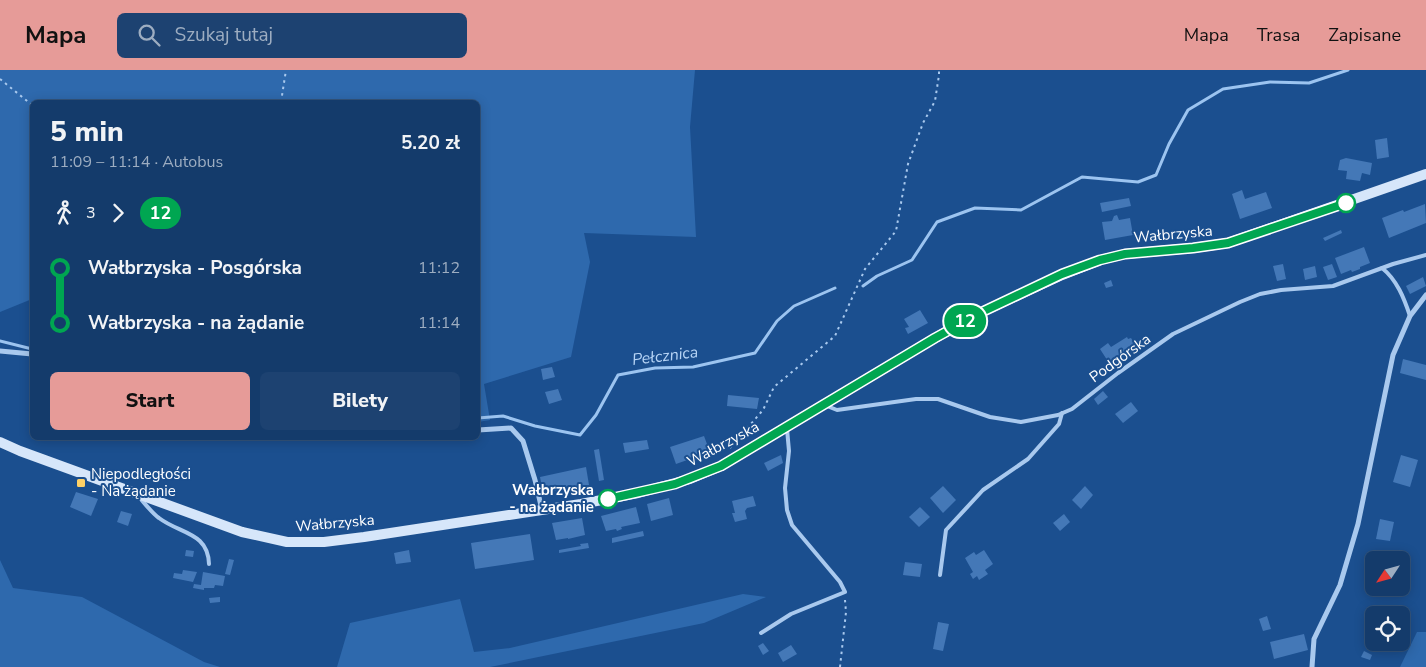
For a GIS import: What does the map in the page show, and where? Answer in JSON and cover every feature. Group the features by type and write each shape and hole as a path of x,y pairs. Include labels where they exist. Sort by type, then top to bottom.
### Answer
{"main road":[{"name":"Wałbrzyska","path":"0,442 242,532 287,542 324,542 364,538 638,493 690,479 721,466 935,338 984,311 1038,285 1112,256 1228,243 1426,174"}],"street":[{"path":"1312,667 1314,639 1340,585 1358,524 1393,354 1410,316 1426,295"},
{"path":"0,352 30,354"},
{"path":"480,430 511,428 523,441 542,510"}],"lane":[{"name":"Podgórska","path":"824,404 837,410 916,399 938,399 990,417 1021,422 1062,413 1072,409 1173,334 1240,302 1260,294 1281,290 1333,286 1382,268 1426,255"},
{"path":"1382,268 1390,275 1400,290 1410,316"},
{"path":"940,575 946,530 983,490 1028,458 1059,424 1062,413"},
{"path":"761,633 791,614 845,592 840,582 792,525 787,510 785,488 789,452 787,426"},
{"path":"137,494 159,518 177,529 197,537 206,547 209,554 209,564"}],"path":[{"path":"281,100 286,70"},
{"path":"725,453 763,410 774,387 835,336 865,269 896,231 908,164 923,123 935,101 939,70"},
{"path":"0,79 30,102"},
{"path":"840,667 846,612 845,592"}],"shaded area":[{"path":"0,70 695,70 690,127 696,237 584,233 590,262 571,357 484,384 490,420 480,422 480,100 30,100 30,300 0,312"},
{"path":"0,560 13,588 82,597 204,662 220,667 0,667"},
{"path":"743,594 766,597 704,623 490,667 337,667 350,623 460,599 474,652 510,648"},
{"path":"1417,632 1426,632 1426,667 1400,667 1408,651 1410,651 1410,646"}],"building":[{"path":"1387,138 1389,157 1377,159 1375,140"},
{"path":"1346,158 1372,163 1370,175 1362,173 1360,181 1346,179 1347,171 1338,170 1340,160"},
{"path":"1242,190 1245,199 1266,192 1272,208 1240,219 1232,194"},
{"path":"1129,198 1131,206 1102,212 1100,203"},
{"path":"1425,204 1426,223 1389,238 1382,218"},
{"path":"1117,215 1119,220 1130,218 1133,235 1105,240 1102,222 1112,221 1114,216"},
{"path":"1341,230 1342,233 1325,241 1323,238"},
{"path":"1364,247 1370,263 1360,267 1360,269 1341,274 1335,258"},
{"path":"1283,264 1286,279 1277,281 1273,266"},
{"path":"1332,264 1337,277 1328,280 1323,267"},
{"path":"1315,266 1317,277 1305,280 1303,269"},
{"path":"1423,277 1426,286 1410,294 1406,286"},
{"path":"1111,280 1113,286 1106,288 1104,283"},
{"path":"920,310 928,323 908,334 905,328 909,327 904,319"},
{"path":"1127,337 1128,339 1131,338 1135,348 1111,366 1100,349 1108,343 1111,347"},
{"path":"1403,359 1426,365 1426,380 1400,373"},
{"path":"552,367 555,377 543,380 541,369"},
{"path":"558,389 562,400 549,404 545,392"},
{"path":"1103,391 1108,397 1098,405 1094,399"},
{"path":"728,395 759,398 757,409 727,406"},
{"path":"1131,402 1138,411 1123,423 1115,414"},
{"path":"704,436 710,452 676,464 670,447"},
{"path":"647,440 649,449 625,453 623,443"},
{"path":"599,449 604,480 599,481 594,450"},
{"path":"781,455 783,463 768,471 764,463"},
{"path":"1401,455 1418,460 1410,487 1393,482"},
{"path":"586,467 589,485 543,493 540,477"},
{"path":"943,486 956,500 943,513 930,498"},
{"path":"1085,486 1093,495 1081,509 1072,500"},
{"path":"76,492 98,499 91,516 70,507"},
{"path":"753,496 756,506 747,508 745,511 747,519 735,522 732,513 735,513 732,501"},
{"path":"669,498 673,515 651,521 647,504"},
{"path":"636,507 640,523 621,527 622,529 617,531 616,529 606,531 601,516"},
{"path":"920,507 930,517 919,527 909,517"},
{"path":"121,511 132,514 128,526 117,522"},
{"path":"1064,514 1070,522 1060,531 1053,523"},
{"path":"582,518 585,535 556,540 552,523"},
{"path":"1380,519 1394,522 1390,541 1376,539"},
{"path":"643,531 644,536 612,543 612,538"},
{"path":"530,534 534,560 475,569 471,543"},
{"path":"588,543 589,548 559,553 559,550"},
{"path":"186,550 194,551 193,557 185,556"},
{"path":"409,550 411,562 396,564 394,553"},
{"path":"984,550 993,564 985,570 988,574 979,580 977,576 973,579 970,574 973,572 965,558 974,552 976,555"},
{"path":"229,559 234,560 230,575 225,574"},
{"path":"905,562 922,564 920,577 903,575"},
{"path":"183,570 197,572 193,582 173,578 174,573 182,574"},
{"path":"203,572 225,576 223,586 215,585 214,588 204,588 204,590 193,588 194,584 201,585"},
{"path":"220,597 220,602 210,603 209,598"},
{"path":"1267,616 1271,629 1263,631 1259,619"},
{"path":"938,622 949,624 943,651 933,649"},
{"path":"1304,634 1308,650 1274,659 1270,642"},
{"path":"763,643 769,651 763,655 758,646"},
{"path":"791,645 797,654 783,662 778,653"},
{"path":"1364,651 1372,655 1370,660 1361,657"}],"waterway":[{"name":"Pełcznica","path":"863,286 877,276 912,260 937,222 975,208 1021,210 1082,177 1138,182 1156,175 1169,144 1188,110 1223,89 1270,82 1309,83 1348,70"},
{"name":"Pełcznica","path":"480,418 503,416 535,426 580,435 596,415 618,375 655,368 693,367 755,353 777,321 794,306 835,288"},
{"name":"Pełcznica","path":"0,341 30,348"}],"bus line":[{"name":"12","path":"608,499 675,484 721,466 935,338 984,311 1062,274 1112,256 1216,246 1228,243 1346,203"}],"place":[{"name":"Niepodległości - Na żądanie","path":"81,483"},
{"name":"Wałbrzyska - na żądanie","path":"608,499"}]}
